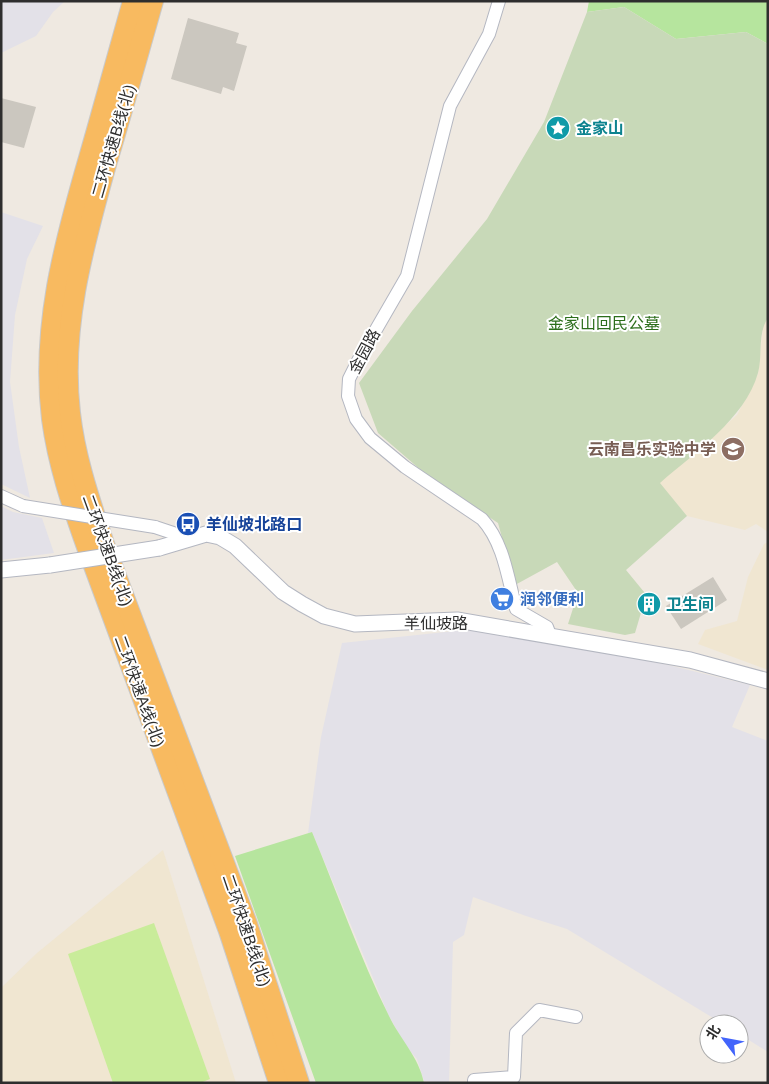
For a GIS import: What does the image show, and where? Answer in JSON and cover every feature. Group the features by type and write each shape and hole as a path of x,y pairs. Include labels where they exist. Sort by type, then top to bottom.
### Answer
{"highway":[{"name":"二环快速A线(北)","path":"133,1 58,272 49,359 52,418 56,446 70,498 229,931 279,1083"},
{"name":"二环快速B线(北)","path":"153,1 86,236 74,288 68,355 68,397 73,438 85,486 104,544 247,924 299,1083"}],"street":[{"name":"金园路","path":"499,1 489,34 450,106 407,276 359,359 349,380 348,396 356,419 370,438 406,467 482,519 492,529 500,547 516,609 547,627 550,636"},
{"path":"1,496 23,506 155,528 188,538"},
{"name":"羊仙坡路","path":"1,570 50,565 158,548 206,534 220,537 235,546 283,592 324,616 355,624 457,620 690,660 768,681"},
{"path":"474,1083 474,1080 514,1076 516,1033 539,1010 576,1017"}],"shaded area":[{"path":"1,1 65,1 53,12 36,36 1,53"},
{"path":"1,212 43,226 27,259 15,315 10,382 19,447 30,498 1,484"},
{"name":"云南昌乐实验中学","path":"768,318 768,532 756,524 745,530 687,516 659,483 737,415 758,374 763,326"},
{"path":"1,506 13,512 42,518 54,553 1,560"},
{"path":"768,542 768,670 698,644 705,630 737,621 748,577 764,544"},
{"path":"464,630 522,636 668,665 750,685 732,727 768,741 768,1052 749,1040 749,1014 707,1014 567,929 473,897 464,935 453,942 449,1083 424,1081 417,1059 405,1045 388,1014 312,832 308,833 321,737 342,643"},
{"path":"163,850 236,1083 1,1083 1,988 37,953"}],"green space":[{"path":"589,1 768,1 768,44 746,32 676,39 624,7 587,12"},
{"name":"金家山回民公墓","path":"624,7 676,39 746,32 768,44 768,318 762,331 758,373 751,390 730,420 703,447 660,483 687,516 626,570 649,598 643,606 635,633 625,635 568,624 578,593 557,562 515,585 498,523 430,478 378,433 359,383 412,311 487,219 544,122 587,12"},
{"path":"312,832 378,994 393,1024 418,1065 424,1083 316,1083 235,856"},
{"path":"154,923 210,1079 200,1083 113,1083 68,954"}],"building":[{"path":"188,18 239,33 236,43 247,46 234,91 223,87 221,94 171,79"},
{"path":"1,98 36,107 24,148 1,142"},
{"path":"713,577 727,600 681,629 666,606"},
{"name":"卫生间","path":"647,597 656,604 651,610 642,604"}],"place":[{"name":"金家山","path":"558,128"},
{"name":"云南昌乐实验中学","path":"733,449"},
{"name":"羊仙坡北路口","path":"188,524"},
{"name":"润邻便利","path":"502,599"},
{"name":"卫生间","path":"649,604"}]}
